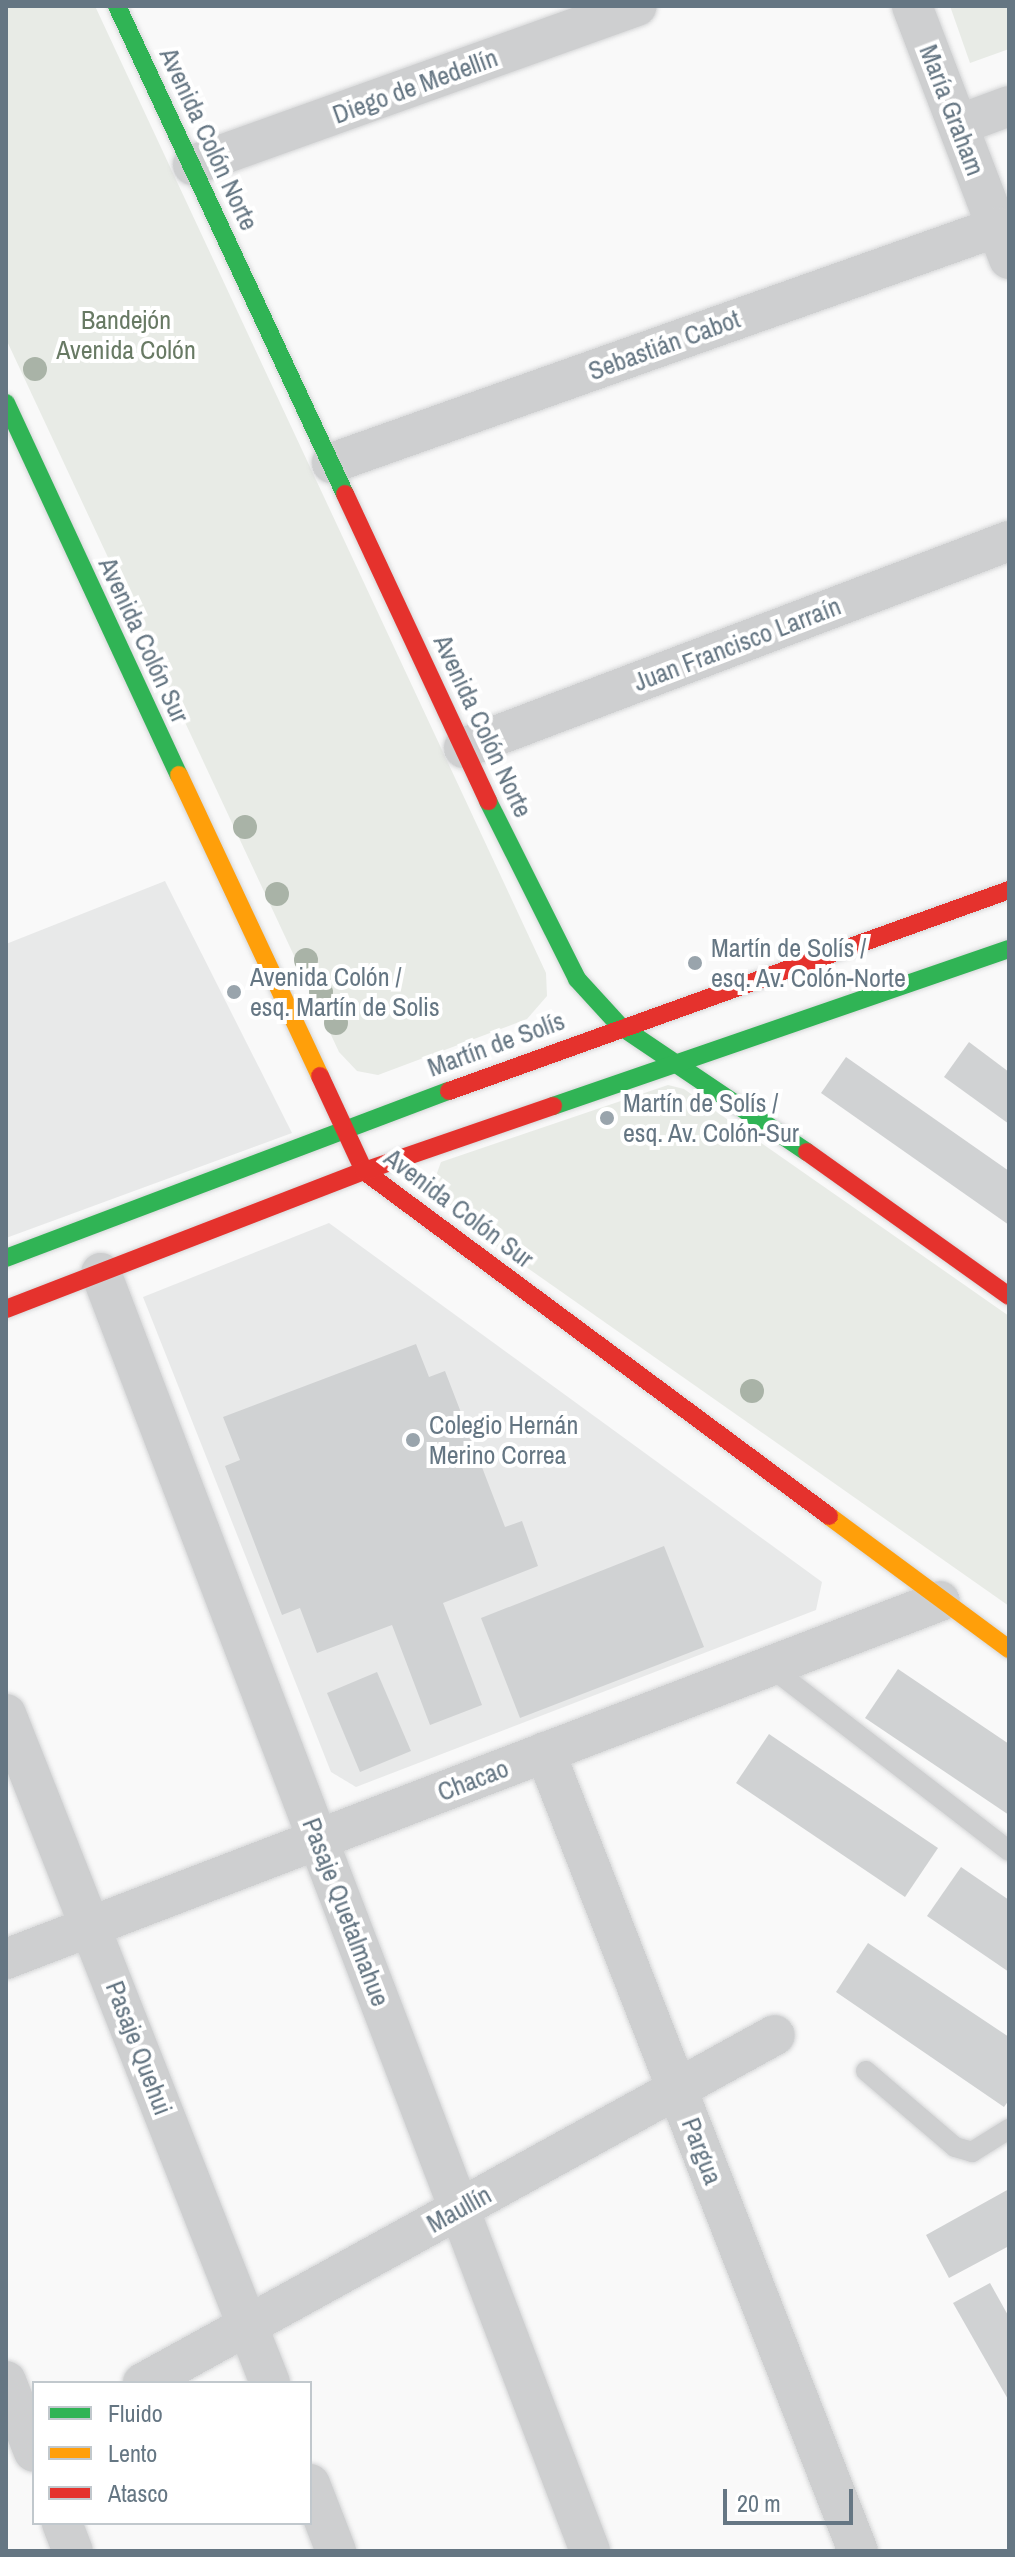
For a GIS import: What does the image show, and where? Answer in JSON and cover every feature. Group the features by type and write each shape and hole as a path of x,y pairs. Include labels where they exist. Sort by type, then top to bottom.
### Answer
{"main road":[{"name":"Avenida Colón Norte","path":"117,6 558,949 620,1026 683,1064 1009,1296"},
{"name":"Avenida Colón Sur","path":"6,403 364,1171 940,1601 1009,1649"},
{"name":"Martín de Solís","path":"6,1258 343,1128 620,1026 1009,890"},
{"path":"6,1309 364,1171 683,1064 1009,949"}],"street":[{"name":"Diego de Medellín","path":"193,165 636,6"},
{"name":"María Graham","path":"912,6 1003,243"},
{"path":"958,125 1009,106"},
{"name":"Sebastián Cabot","path":"332,463 1003,243"},
{"name":"Juan Francisco Larraín","path":"464,748 1009,541"},
{"name":"Pasaje Quetalmahue","path":"101,1273 590,2551"},
{"name":"Chacao","path":"6,1959 940,1601"},
{"name":"Pasaje Quehui","path":"6,1714 269,2381"},
{"name":"Pargua","path":"545,1752 858,2551"},
{"name":"Maullín","path":"147,2381 775,2035"},
{"path":"6,2381 26,2449"},
{"path":"312,2489 336,2551"},
{"path":"63,2525 73,2551"}],"lane":[{"path":"769,1666 1009,1851"},
{"path":"866,2071 955,2147 972,2152 1009,2129"}],"shaded area":[{"path":"165,881 292,1133 6,1238 6,944"},
{"name":"Colegio Hernán Merino Correa","path":"329,1223 822,1582 816,1610 356,1787 331,1772 143,1297"}],"green space":[{"name":"Bandejón Avenida Colón","path":"6,6 95,6 546,973 547,996 527,1019 378,1075 357,1071 339,1052 6,339"},
{"path":"950,6 1009,6 1009,49 970,63"},
{"path":"668,1085 684,1089 1009,1316 1009,1606 472,1229 441,1196 437,1173 441,1162"}],"building":[{"path":"969,1042 1009,1072 1009,1124 944,1077"},
{"path":"846,1057 1009,1171 1009,1225 821,1093"},
{"path":"416,1344 429,1377 445,1371 505,1527 522,1521 538,1566 443,1603 482,1705 430,1725 392,1625 317,1653 300,1608 282,1615 225,1466 240,1460 223,1417"},
{"path":"664,1546 704,1647 520,1718 481,1618"},
{"path":"898,1669 1009,1744 1009,1815 865,1718"},
{"path":"377,1672 411,1751 360,1772 327,1693"},
{"path":"769,1734 938,1848 905,1897 736,1783"},
{"path":"961,1867 1009,1900 1009,1972 927,1916"},
{"path":"868,1943 1009,2037 1009,2100 1004,2107 836,1992"},
{"path":"1009,2189 1009,2246 949,2278 926,2235"},
{"path":"990,2283 1009,2317 1009,2401 953,2303"}],"traffic: fast":[{"path":"117,6 345,494"},
{"path":"6,403 179,775"},
{"path":"488,801 577,979 620,1026 807,1152"},
{"path":"553,1106 1009,949"},
{"path":"6,1258 449,1091"}],"traffic: slow":[{"path":"179,775 320,1076"},
{"path":"829,1516 1009,1649"}],"traffic: jam":[{"path":"345,494 488,801"},
{"path":"449,1091 1009,890"},
{"path":"320,1076 364,1171 829,1516"},
{"path":"6,1309 364,1171 553,1106"},
{"path":"807,1152 1009,1296"}],"place":[{"name":"Martín de Solís / esq. Av. Colón-Norte","path":"695,963"},
{"name":"Avenida Colón / esq. Martín de Solis","path":"234,992"},
{"name":"Martín de Solís / esq. Av. Colón-Sur","path":"607,1118"},
{"name":"Colegio Hernán Merino Correa","path":"413,1440"}]}
